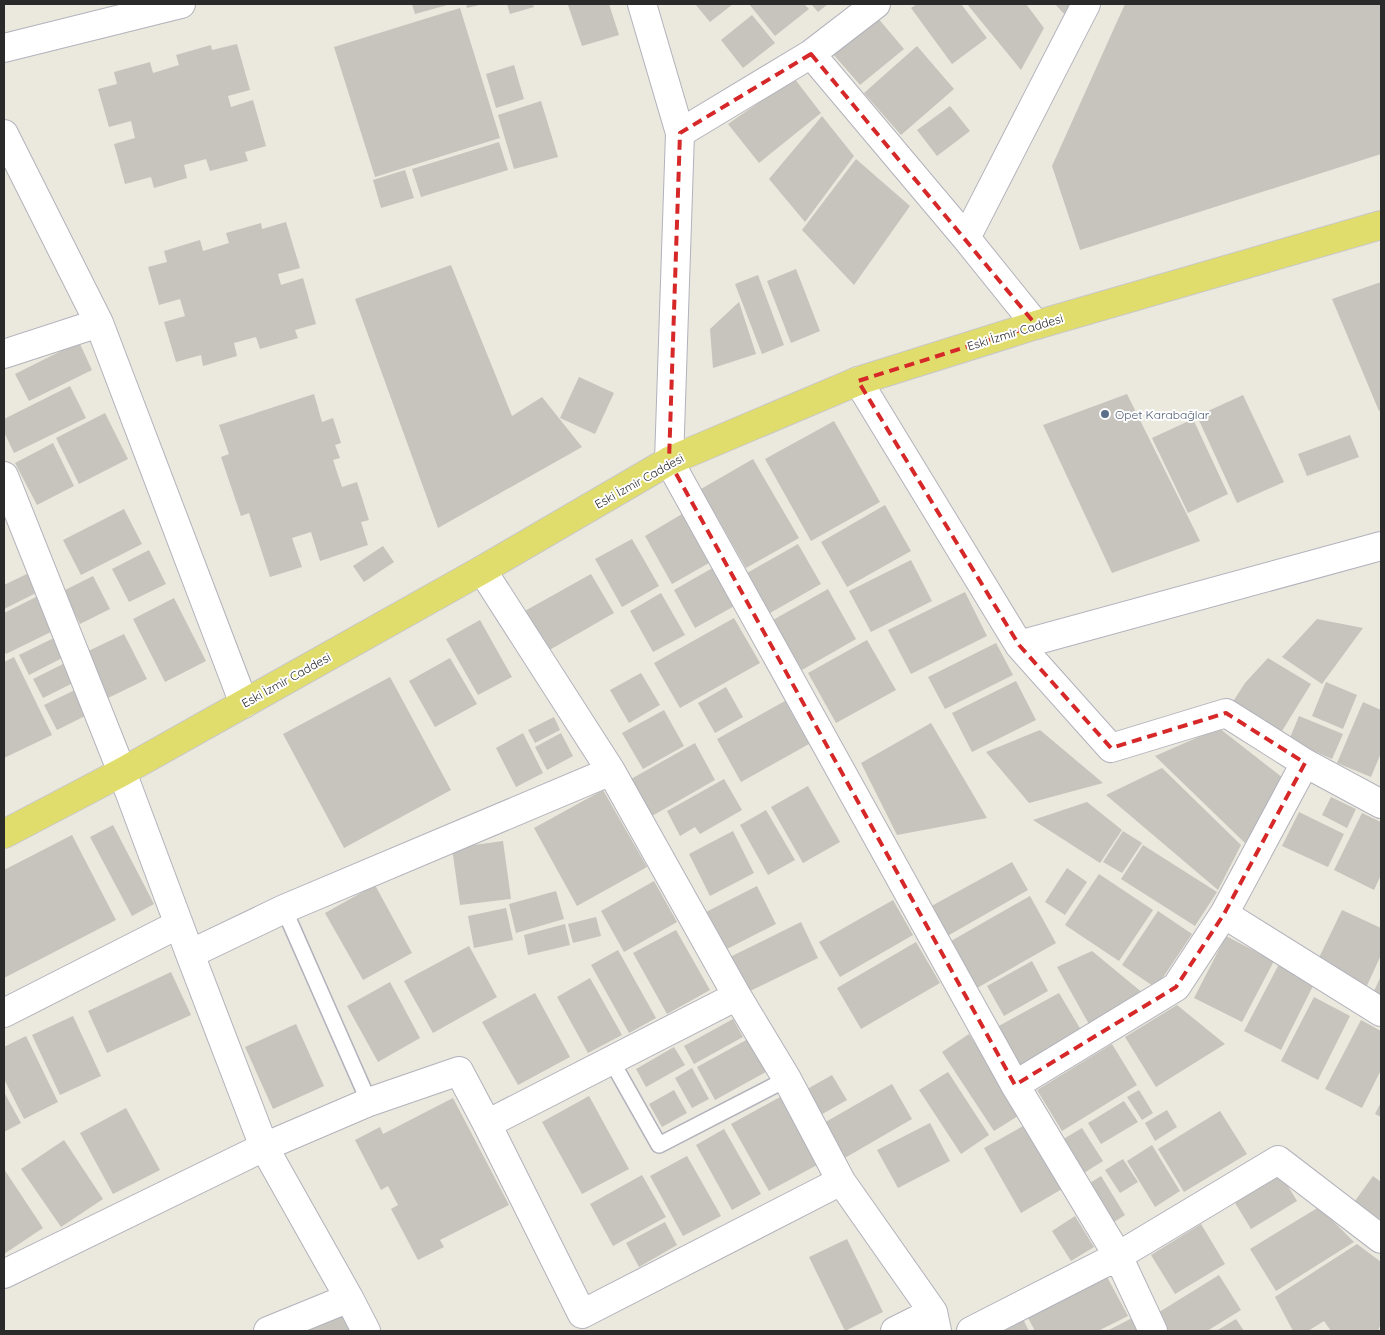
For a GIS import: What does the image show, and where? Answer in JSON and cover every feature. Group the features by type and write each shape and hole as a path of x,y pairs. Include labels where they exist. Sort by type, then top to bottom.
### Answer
{"main road":[{"name":"Eski İzmir Caddesi","path":"4,834 122,772 244,704 670,462 858,381 1036,326 1381,225"}],"street":[{"path":"4,48 181,4"},
{"path":"642,4 680,133 670,462 1015,1085 1118,1256 1154,1331"},
{"path":"680,133 811,54 876,4"},
{"path":"966,238 1086,4"},
{"path":"811,54 966,238 1036,326"},
{"path":"4,134 99,324 244,704"},
{"path":"4,354 99,324"},
{"path":"858,381 1019,645 1111,748 1226,713 1305,763 1381,804"},
{"path":"4,476 122,772 264,1147 366,1331"},
{"path":"1019,645 1381,546"},
{"path":"482,570 611,771 737,996 787,1079 841,1181 935,1322 895,1331"},
{"path":"1015,1085 1176,987 1224,914 1305,763"},
{"path":"190,954 284,909 611,771"},
{"path":"1224,914 1381,1012"},
{"path":"4,1013 179,924"},
{"path":"487,1124 737,996"},
{"path":"4,1274 264,1147 369,1102 459,1071 582,1314 841,1181"},
{"path":"971,1331 1118,1256 1278,1160 1381,1239"},
{"path":"268,1331 349,1298"}],"lane":[{"path":"284,909 369,1102"},
{"path":"611,1060 659,1145 787,1079"}],"highlighted area":[{"path":"811,54 1036,325 858,381 1019,645 1111,748 1226,713 1305,763 1224,914 1176,987 1015,1085 669,461 680,133"}],"building":[{"path":"412,4 451,4 415,14"},
{"path":"466,4 483,4 467,8"},
{"path":"507,4 533,4 534,7 510,14"},
{"path":"609,4 619,35 582,46 568,5"},
{"path":"695,4 733,4 710,22"},
{"path":"749,4 804,4 809,9 775,36"},
{"path":"811,4 828,4 818,12"},
{"path":"917,4 961,4 987,38 952,64 911,8"},
{"path":"967,4 1026,4 1044,28 1021,70"},
{"path":"1055,4 1070,4 1065,15"},
{"path":"1125,4 1381,4 1381,154 1080,250 1052,166"},
{"path":"460,8 500,138 375,177 334,47"},
{"path":"752,15 775,43 743,68 721,40"},
{"path":"877,17 904,49 860,85 833,54"},
{"path":"237,44 250,90 228,96 231,107 253,100 266,146 245,152 248,161 210,171 206,159 184,165 187,178 154,188 151,177 125,184 114,144 135,138 131,121 109,127 98,89 117,84 114,72 150,62 153,73 179,65 176,55 211,45 212,50"},
{"path":"917,46 954,89 901,135 864,93"},
{"path":"514,65 524,99 496,108 486,74"},
{"path":"794,78 821,113 759,163 728,124"},
{"path":"541,101 558,157 514,169 498,115"},
{"path":"950,106 970,131 937,156 917,130"},
{"path":"822,116 854,156 805,222 769,179"},
{"path":"499,142 508,170 421,197 412,169"},
{"path":"856,159 910,206 854,285 802,230"},
{"path":"405,170 414,198 381,208 373,180"},
{"path":"286,222 300,268 278,274 281,285 303,278 316,324 295,330 298,338 260,349 256,337 234,343 237,356 203,366 201,355 176,362 164,322 185,316 180,299 159,305 148,267 167,262 164,251 200,240 203,251 229,243 226,233 261,223 262,229"},
{"path":"451,265 512,416 542,397 582,447 438,528 355,299"},
{"path":"796,269 820,331 791,343 767,281"},
{"path":"758,275 784,345 762,354 735,284"},
{"path":"1381,282 1381,410 1379,411 1332,299"},
{"path":"739,302 756,354 713,368 710,329"},
{"path":"79,342 92,370 29,401 15,374"},
{"path":"579,377 614,393 595,434 560,418"},
{"path":"70,386 86,418 14,453 4,432 4,419"},
{"path":"314,394 322,422 333,418 341,443 335,445 340,458 333,460 342,487 357,482 369,520 361,522 368,545 320,561 311,532 292,538 302,567 270,577 249,513 241,516 221,457 229,454 219,425"},
{"path":"1127,394 1200,541 1112,573 1043,425"},
{"path":"1243,395 1284,482 1237,503 1197,416"},
{"path":"105,413 128,459 79,484 56,438"},
{"path":"1193,419 1228,494 1188,513 1152,438"},
{"path":"834,421 880,502 811,541 765,459"},
{"path":"1350,435 1359,457 1307,476 1298,454"},
{"path":"53,443 74,486 37,505 15,463"},
{"path":"753,459 799,538 746,568 701,489"},
{"path":"885,505 911,551 847,587 821,542"},
{"path":"124,509 142,544 81,575 63,540"},
{"path":"682,514 709,563 672,584 645,536"},
{"path":"632,539 659,586 622,607 595,559"},
{"path":"798,544 821,584 770,613 747,573"},
{"path":"383,546 394,562 364,582 353,566"},
{"path":"149,550 166,584 129,602 112,569"},
{"path":"911,560 932,601 871,632 849,591"},
{"path":"716,566 738,604 695,628 674,590"},
{"path":"33,571 42,590 4,609 4,585"},
{"path":"591,574 614,613 546,652 523,612"},
{"path":"93,576 110,609 80,624 63,591"},
{"path":"828,589 856,639 802,670 773,620"},
{"path":"965,592 987,636 911,674 888,630"},
{"path":"661,593 685,635 653,652 630,611"},
{"path":"42,594 59,628 6,654 4,650 4,613"},
{"path":"174,598 206,661 165,682 133,619"},
{"path":"734,618 760,663 680,708 654,663"},
{"path":"1317,619 1363,628 1322,684 1282,657"},
{"path":"480,620 512,677 478,695 446,639"},
{"path":"124,634 147,679 104,700 82,654"},
{"path":"58,636 68,655 29,675 19,655"},
{"path":"867,640 896,690 836,723 808,673"},
{"path":"996,643 1013,675 945,709 928,677"},
{"path":"14,657 52,735 4,758 4,662"},
{"path":"450,658 477,704 435,727 409,681"},
{"path":"1268,658 1311,684 1282,731 1232,703 1245,683"},
{"path":"69,661 79,680 43,698 33,679"},
{"path":"641,673 660,705 629,723 610,690"},
{"path":"390,677 451,790 344,848 283,734"},
{"path":"1016,681 1036,720 972,752 952,713"},
{"path":"1326,682 1357,695 1343,729 1312,716"},
{"path":"81,687 93,712 57,730 44,705"},
{"path":"726,687 743,717 715,733 698,703"},
{"path":"785,701 809,744 741,782 717,739"},
{"path":"1363,702 1381,710 1381,753 1371,777 1337,763"},
{"path":"664,710 684,746 643,769 622,733"},
{"path":"1299,716 1343,734 1332,759 1289,740"},
{"path":"554,717 560,730 535,743 528,730"},
{"path":"931,723 987,818 897,835 861,763"},
{"path":"1219,728 1283,778 1245,843 1155,756"},
{"path":"1040,730 1103,783 1029,803 986,752"},
{"path":"523,733 543,773 516,787 496,748"},
{"path":"561,733 573,756 547,770 535,747"},
{"path":"695,743 715,780 652,816 631,779"},
{"path":"1162,768 1241,845 1218,890 1106,795"},
{"path":"724,779 742,810 700,834 695,827 680,836 667,811"},
{"path":"808,786 840,842 803,863 771,807"},
{"path":"603,790 647,867 577,906 534,828"},
{"path":"1331,797 1356,809 1347,828 1322,815"},
{"path":"1087,802 1122,830 1100,863 1033,820"},
{"path":"766,810 795,860 768,875 740,825"},
{"path":"1299,812 1344,834 1328,867 1282,846"},
{"path":"1362,813 1381,822 1381,875 1374,890 1334,870"},
{"path":"113,825 154,904 132,916 90,837"},
{"path":"733,831 754,873 710,896 689,854"},
{"path":"1123,831 1142,843 1122,873 1103,862"},
{"path":"72,835 116,920 4,978 4,870"},
{"path":"503,841 511,899 460,905 452,848"},
{"path":"1143,845 1217,892 1195,926 1121,879"},
{"path":"1012,862 1028,890 942,939 926,909"},
{"path":"1067,868 1087,882 1065,915 1045,902"},
{"path":"1099,874 1153,910 1119,961 1065,925"},
{"path":"654,881 677,922 624,952 601,911"},
{"path":"375,885 412,953 363,980 325,913"},
{"path":"757,886 776,924 725,950 706,912"},
{"path":"556,891 564,919 516,933 509,904"},
{"path":"1030,896 1056,943 970,992 944,945"},
{"path":"893,900 913,935 840,977 819,942"},
{"path":"506,908 513,940 474,948 468,916"},
{"path":"1342,910 1381,928 1381,955 1365,990 1315,966"},
{"path":"1158,911 1192,934 1156,988 1122,965"},
{"path":"596,917 601,936 573,943 568,924"},
{"path":"801,922 818,958 748,992 730,957"},
{"path":"565,924 570,945 528,955 524,935"},
{"path":"676,930 710,990 667,1014 633,953"},
{"path":"1226,936 1274,961 1242,1022 1194,998"},
{"path":"916,942 940,983 861,1029 837,988"},
{"path":"469,946 497,997 433,1033 404,981"},
{"path":"618,950 656,1018 629,1033 591,965"},
{"path":"1092,951 1144,994 1090,1026 1057,967"},
{"path":"1032,961 1048,991 1004,1016 987,986"},
{"path":"1279,964 1315,982 1281,1050 1244,1031"},
{"path":"171,972 191,1015 107,1053 88,1011"},
{"path":"1381,976 1381,997 1373,993"},
{"path":"590,978 622,1035 588,1053 557,997"},
{"path":"390,982 420,1038 378,1062 347,1006"},
{"path":"535,993 570,1057 518,1085 482,1022"},
{"path":"1059,993 1084,1035 1021,1070 997,1027"},
{"path":"1314,997 1350,1016 1318,1080 1281,1061"},
{"path":"1177,1005 1225,1044 1156,1087 1125,1037"},
{"path":"73,1016 101,1076 60,1095 32,1035"},
{"path":"733,1019 743,1037 694,1064 684,1046"},
{"path":"1361,1020 1381,1031 1381,1070 1362,1108 1325,1089"},
{"path":"296,1024 324,1086 273,1109 245,1047"},
{"path":"969,1034 1021,1114 994,1131 942,1052"},
{"path":"26,1036 58,1102 24,1119 4,1079 4,1047"},
{"path":"748,1039 766,1072 715,1100 697,1067"},
{"path":"1112,1044 1137,1085 1062,1131 1037,1090"},
{"path":"674,1047 685,1065 646,1087 636,1069"},
{"path":"692,1068 709,1099 692,1108 675,1078"},
{"path":"948,1072 989,1135 961,1154 919,1090"},
{"path":"832,1075 847,1100 817,1117 802,1092"},
{"path":"892,1084 912,1119 843,1159 822,1124"},
{"path":"674,1090 687,1113 662,1127 649,1104"},
{"path":"1139,1090 1153,1113 1142,1120 1127,1097"},
{"path":"4,1092 21,1123 4,1132"},
{"path":"589,1096 629,1169 582,1194 542,1122"},
{"path":"780,1097 817,1165 769,1191 731,1124"},
{"path":"453,1098 509,1205 440,1240 444,1247 418,1260 391,1209 398,1205 388,1186 381,1190 355,1140 380,1127 383,1134"},
{"path":"1124,1101 1138,1122 1101,1144 1088,1123"},
{"path":"1381,1102 1381,1117 1375,1114"},
{"path":"126,1108 160,1170 113,1194 80,1133"},
{"path":"1167,1110 1177,1127 1155,1141 1145,1123"},
{"path":"1220,1111 1247,1154 1184,1192 1158,1149"},
{"path":"930,1123 950,1161 898,1188 877,1150"},
{"path":"1025,1125 1062,1189 1021,1213 984,1148"},
{"path":"1082,1128 1103,1161 1076,1178 1055,1144"},
{"path":"724,1129 761,1194 732,1210 696,1145"},
{"path":"64,1140 103,1199 61,1227 21,1169"},
{"path":"1152,1145 1180,1191 1155,1207 1127,1161"},
{"path":"687,1156 721,1216 683,1236 650,1176"},
{"path":"1123,1159 1138,1182 1120,1193 1105,1170"},
{"path":"4,1169 43,1228 4,1254"},
{"path":"1278,1170 1297,1201 1251,1229 1232,1198"},
{"path":"642,1175 666,1217 613,1246 590,1204"},
{"path":"1101,1176 1125,1215 1106,1227 1082,1188"},
{"path":"1373,1176 1381,1182 1381,1226 1352,1205"},
{"path":"1319,1207 1354,1242 1276,1291 1250,1249"},
{"path":"1075,1216 1094,1247 1071,1261 1052,1231"},
{"path":"665,1222 677,1245 639,1267 626,1243"},
{"path":"1201,1224 1225,1264 1175,1294 1151,1255"},
{"path":"847,1239 883,1312 845,1331 809,1257"},
{"path":"1357,1244 1381,1262 1381,1323 1378,1331 1331,1331 1324,1321 1308,1331 1293,1331 1275,1297"},
{"path":"1106,1275 1128,1316 1098,1331 1035,1331 1027,1316"},
{"path":"1219,1275 1241,1310 1207,1331 1167,1331 1156,1314"},
{"path":"346,1310 355,1331 300,1331"},
{"path":"1134,1317 1142,1331 1107,1331"},
{"path":"1023,1319 1029,1331 1007,1331 1005,1328"},
{"path":"1236,1319 1244,1331 1216,1331"}],"place":[{"name":"Opet Karabağlar","path":"1105,414"}]}
